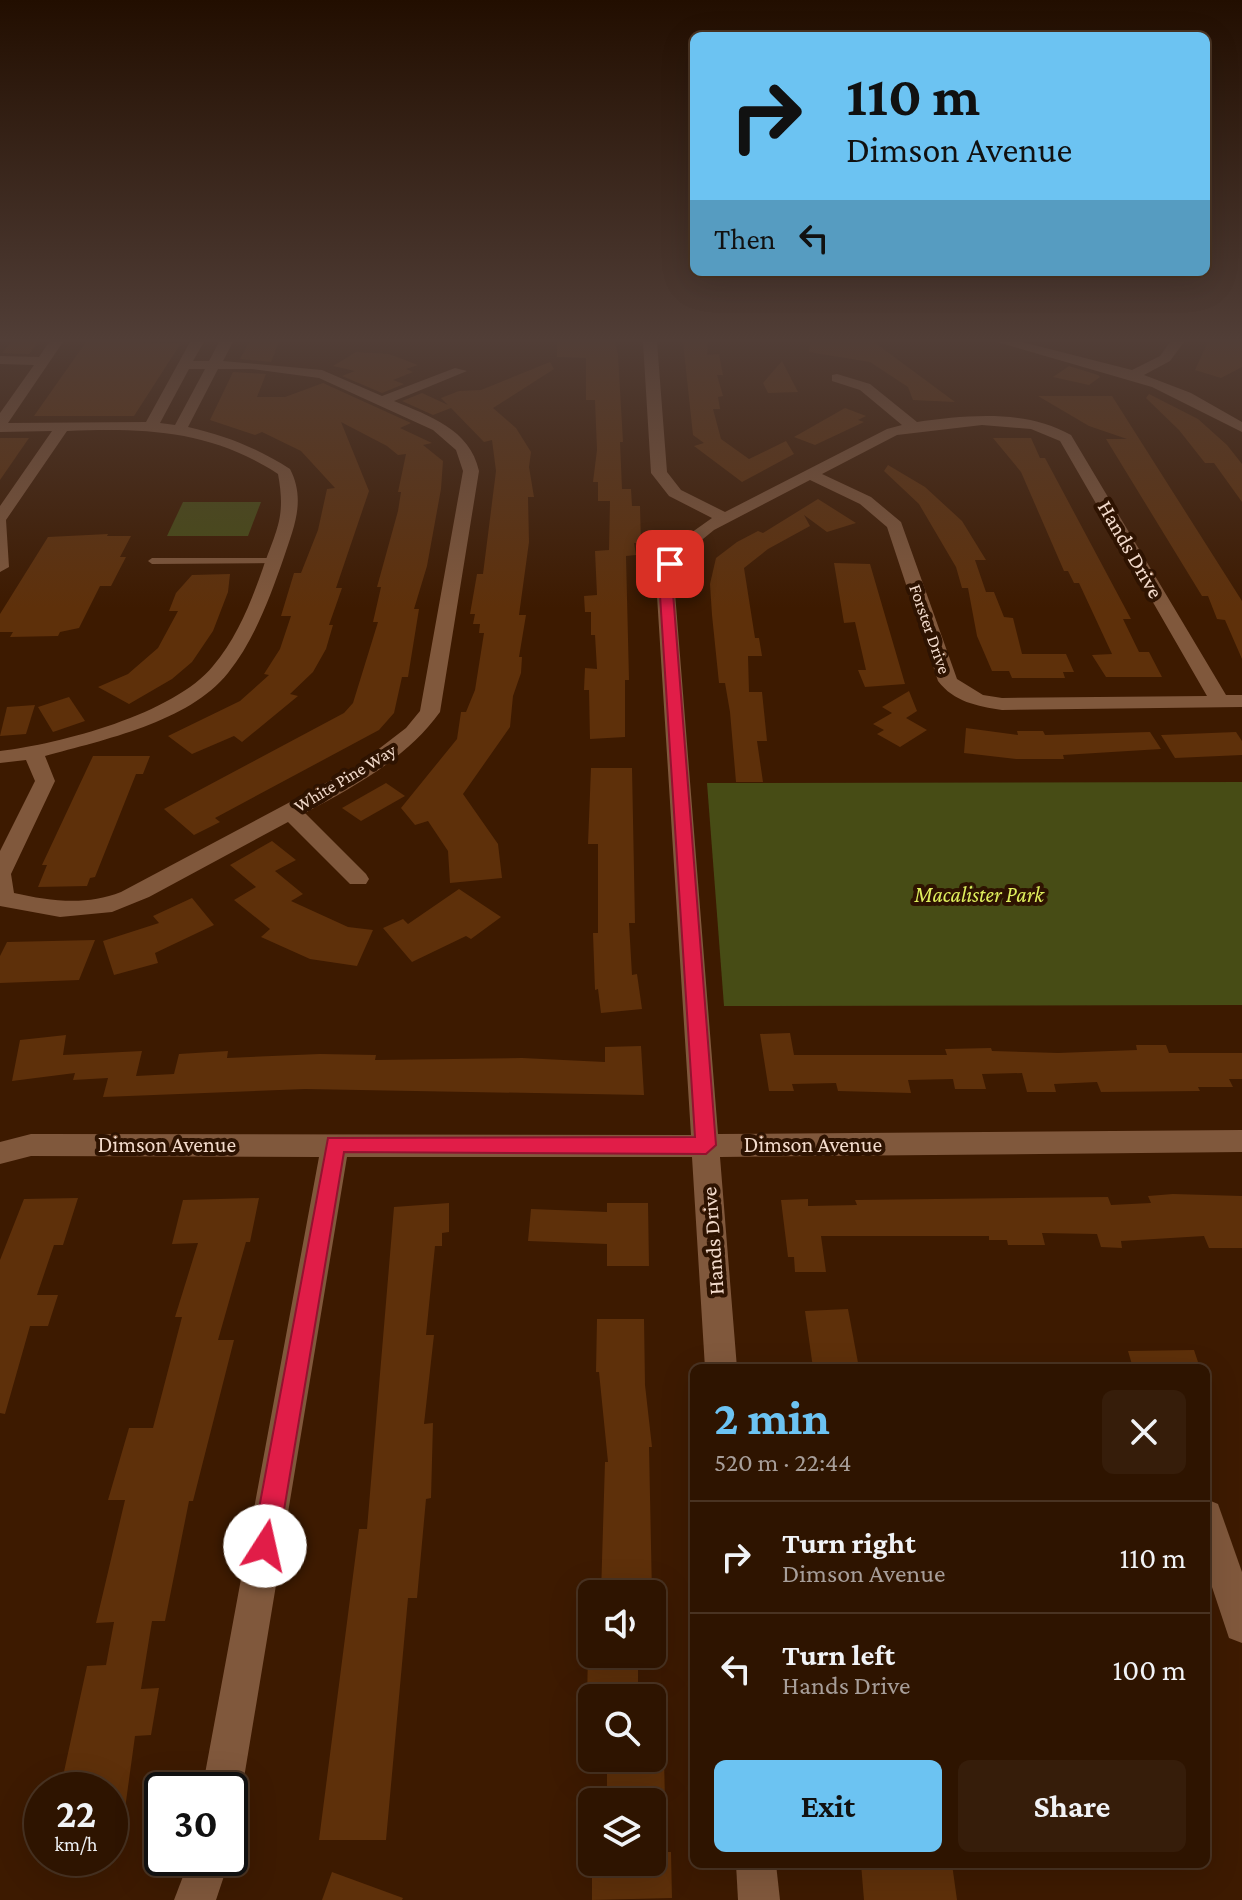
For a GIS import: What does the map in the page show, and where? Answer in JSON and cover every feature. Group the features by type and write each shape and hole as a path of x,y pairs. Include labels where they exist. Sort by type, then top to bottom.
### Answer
{"street":[{"path":"0,567 0,520 59,431"},
{"path":"0,757 34,753 131,725 182,700 220,671 258,608 292,507 285,472 264,455 233,441 187,431"},
{"name":"White Pine Way","path":"34,753 45,781 0,874 3,899 64,911 116,903 381,760 419,730 430,712 471,471 470,461 458,441 445,431"},
{"path":"656,431 659,473 675,493 724,518"},
{"name":"Hands Drive","path":"721,1364 665,580 680,549 724,518 875,438 898,431"},
{"name":"Hands Drive","path":"1057,431 1066,438 1220,701"},
{"name":"Forster Drive","path":"808,474 860,496 881,509 895,525 948,681 958,691 1002,704 1242,701"},
{"path":"290,811 358,879"},
{"name":"Dimson Avenue","path":"0,1153 31,1145 1242,1141"},
{"path":"225,1772 335,1144"},
{"path":"1210,1528 1242,1625"},
{"path":"756,1868 759,1900"},
{"path":"195,1900 204,1876"}],"lane":[{"path":"152,561 274,561"}],"green space":[{"path":"183,502 261,502 248,536 167,536"},
{"name":"Macalister Park","path":"1242,782 1242,1005 724,1006 707,783"}],"building":[{"path":"242,431 345,431 369,491 336,588 342,588 329,625 333,625 326,649 313,672 290,694 298,696 242,742 234,736 192,754 168,736 240,701 269,675 264,674 280,649 291,616 281,616 294,573 301,573 318,530 327,489 335,488 301,451 262,432 255,435"},
{"path":"358,431 406,431 432,443 423,445 443,461 427,566 414,609 419,609 408,677 402,677 394,713 379,730 215,818 220,822 194,835 164,809 344,713 353,703 378,622 373,622 381,587 377,587 401,492 398,492 406,454 398,455"},
{"path":"473,431 518,431 531,452 529,467 534,497 528,497 529,542 519,615 526,615 519,657 522,657 521,673 513,696 510,727 463,794 498,844 502,878 450,883 448,851 428,821 415,825 401,808 457,739 461,712 466,712 475,690 484,633 479,633 480,624 473,624 475,614 470,614 477,574 483,574 496,471 492,440 484,442"},
{"path":"596,431 622,431 622,489 631,489 632,506 640,506 641,543 634,543 636,555 626,556 629,680 625,680 625,737 590,739 589,690 584,690 585,668 597,669 595,635 591,635 591,612 585,612 584,596 597,595 595,551 609,550 610,501 598,501 598,482 593,482"},
{"path":"693,431 719,431 721,439 749,459 786,441 794,454 742,482 694,446 704,443 693,435"},
{"path":"805,431 846,431 815,445 794,437"},
{"path":"1103,431 1134,431 1242,601 1242,659 1225,620 1217,619 1208,596 1202,596 1106,439 1127,439"},
{"path":"1180,431 1211,431 1227,445 1242,464 1242,502 1214,463 1205,463"},
{"path":"0,438 29,438 0,480"},
{"path":"993,438 1031,438 1040,458 1045,458 1131,619 1123,619 1139,652 1149,652 1162,677 1106,677 1092,655 1112,654 1079,583 1074,583 1068,571 1064,571 1021,472"},
{"path":"888,465 925,487 962,521 986,560 975,560 986,592 994,592 1004,617 1013,618 1022,654 1066,654 1074,672 1063,672 1065,678 1012,678 1009,671 992,671 977,636 968,588 962,588 956,567 919,504 884,471"},
{"path":"818,499 856,523 827,532 804,515 810,526 768,549 744,568 755,638 759,638 762,656 748,656 749,692 762,692 767,741 757,741 763,782 736,782 730,712 725,683 719,683 712,615 710,584 716,558 737,542 758,531 763,533"},
{"path":"131,536 120,557 126,557 111,586 100,586 79,628 60,632 58,636 10,637 13,632 0,632 0,614 48,537"},
{"path":"834,563 870,564 905,684 865,687 858,670 866,670 855,622 844,623"},
{"path":"230,574 228,592 213,631 192,662 172,679 129,704 98,687 128,674 158,648 178,611 169,611 176,593 192,575"},
{"path":"909,691 917,711 906,718 927,730 900,747 877,734 884,730 873,724 892,713 882,707"},
{"path":"69,697 85,721 53,732 38,707"},
{"path":"35,705 26,734 0,736 7,707"},
{"path":"966,728 1018,735 1017,731 1043,731 1045,735 1150,732 1161,749 1063,755 1064,759 1016,759 964,753"},
{"path":"1236,732 1242,741 1242,755 1175,758 1161,735"},
{"path":"93,756 150,756 143,774 136,774 95,877 90,878 87,886 38,887 47,865 42,865"},
{"path":"591,768 632,768 635,923 629,923 632,975 637,974 642,1009 601,1013 598,989 595,990 593,933 598,933 598,844 588,844"},
{"path":"386,783 405,796 361,821 342,808"},
{"path":"272,841 296,860 275,871 303,894 291,901 348,927 373,930 357,966 310,959 261,937 270,929 234,900 256,887 230,865"},
{"path":"459,889 501,917 471,939 466,936 412,962 383,928 403,919 408,924"},
{"path":"192,898 214,925 155,953 158,963 114,975 103,941 159,923 153,916"},
{"path":"95,940 79,980 0,983 0,956 7,942"},
{"path":"790,1033 794,1055 947,1055 945,1049 991,1048 992,1051 1058,1053 1137,1050 1136,1045 1166,1045 1169,1053 1242,1053 1242,1079 1229,1079 1233,1087 1198,1087 1200,1091 1101,1092 1097,1082 1054,1084 1056,1092 1027,1092 1022,1073 982,1074 986,1089 955,1089 953,1079 908,1080 911,1093 838,1091 836,1083 792,1084 794,1091 769,1091 760,1034"},
{"path":"66,1035 63,1055 142,1051 136,1076 174,1074 179,1054 228,1051 227,1058 320,1054 376,1055 375,1060 522,1058 605,1062 605,1047 641,1046 644,1095 305,1089 103,1097 108,1078 73,1080 75,1073 12,1081 20,1040"},
{"path":"1148,1196 1242,1196 1242,1248 1209,1248 1204,1236 1121,1241 1122,1248 1101,1247 1097,1234 1042,1233 1045,1245 1008,1245 1007,1240 989,1240 989,1236 821,1236 826,1272 795,1272 794,1257 788,1257 781,1200 808,1199 808,1206 857,1205 855,1200 1108,1197 1111,1205 1151,1203"},
{"path":"78,1198 63,1245 54,1245 37,1295 58,1295 48,1326 30,1326 5,1414 0,1413 0,1260 24,1199"},
{"path":"259,1198 250,1242 246,1242 218,1340 234,1340 193,1501 189,1501 165,1621 152,1621 141,1689 159,1688 151,1735 135,1736 128,1787 128,1772 64,1772 87,1666 106,1665 114,1622 96,1623 125,1500 108,1500 129,1428 153,1428 182,1317 175,1317 198,1243 172,1244 183,1200"},
{"path":"449,1203 449,1232 442,1233 442,1246 435,1246 426,1335 434,1335 424,1424 433,1423 431,1498 426,1499 417,1598 408,1598 386,1840 319,1840 359,1529 367,1529 394,1207"},
{"path":"607,1203 648,1203 649,1266 607,1266 607,1244 528,1241 531,1209 607,1212"},
{"path":"848,1309 858,1364 812,1364 805,1311"},
{"path":"597,1319 644,1319 645,1385 652,1447 649,1447 652,1580 601,1580 605,1462 608,1462 599,1372 596,1372"},
{"path":"1194,1350 1199,1364 1132,1364 1128,1351"},
{"path":"588,1668 638,1668 638,1684 587,1684"},
{"path":"607,1772 664,1772 665,1788 607,1788"},
{"path":"666,1852 671,1852 672,1898 592,1900 592,1876 666,1876"},
{"path":"861,1868 953,1868 957,1900 864,1900"},
{"path":"332,1872 403,1898 322,1900"}],"route":[{"path":"265,1546 335,1144 706,1145 665,580 670,564"}]}
